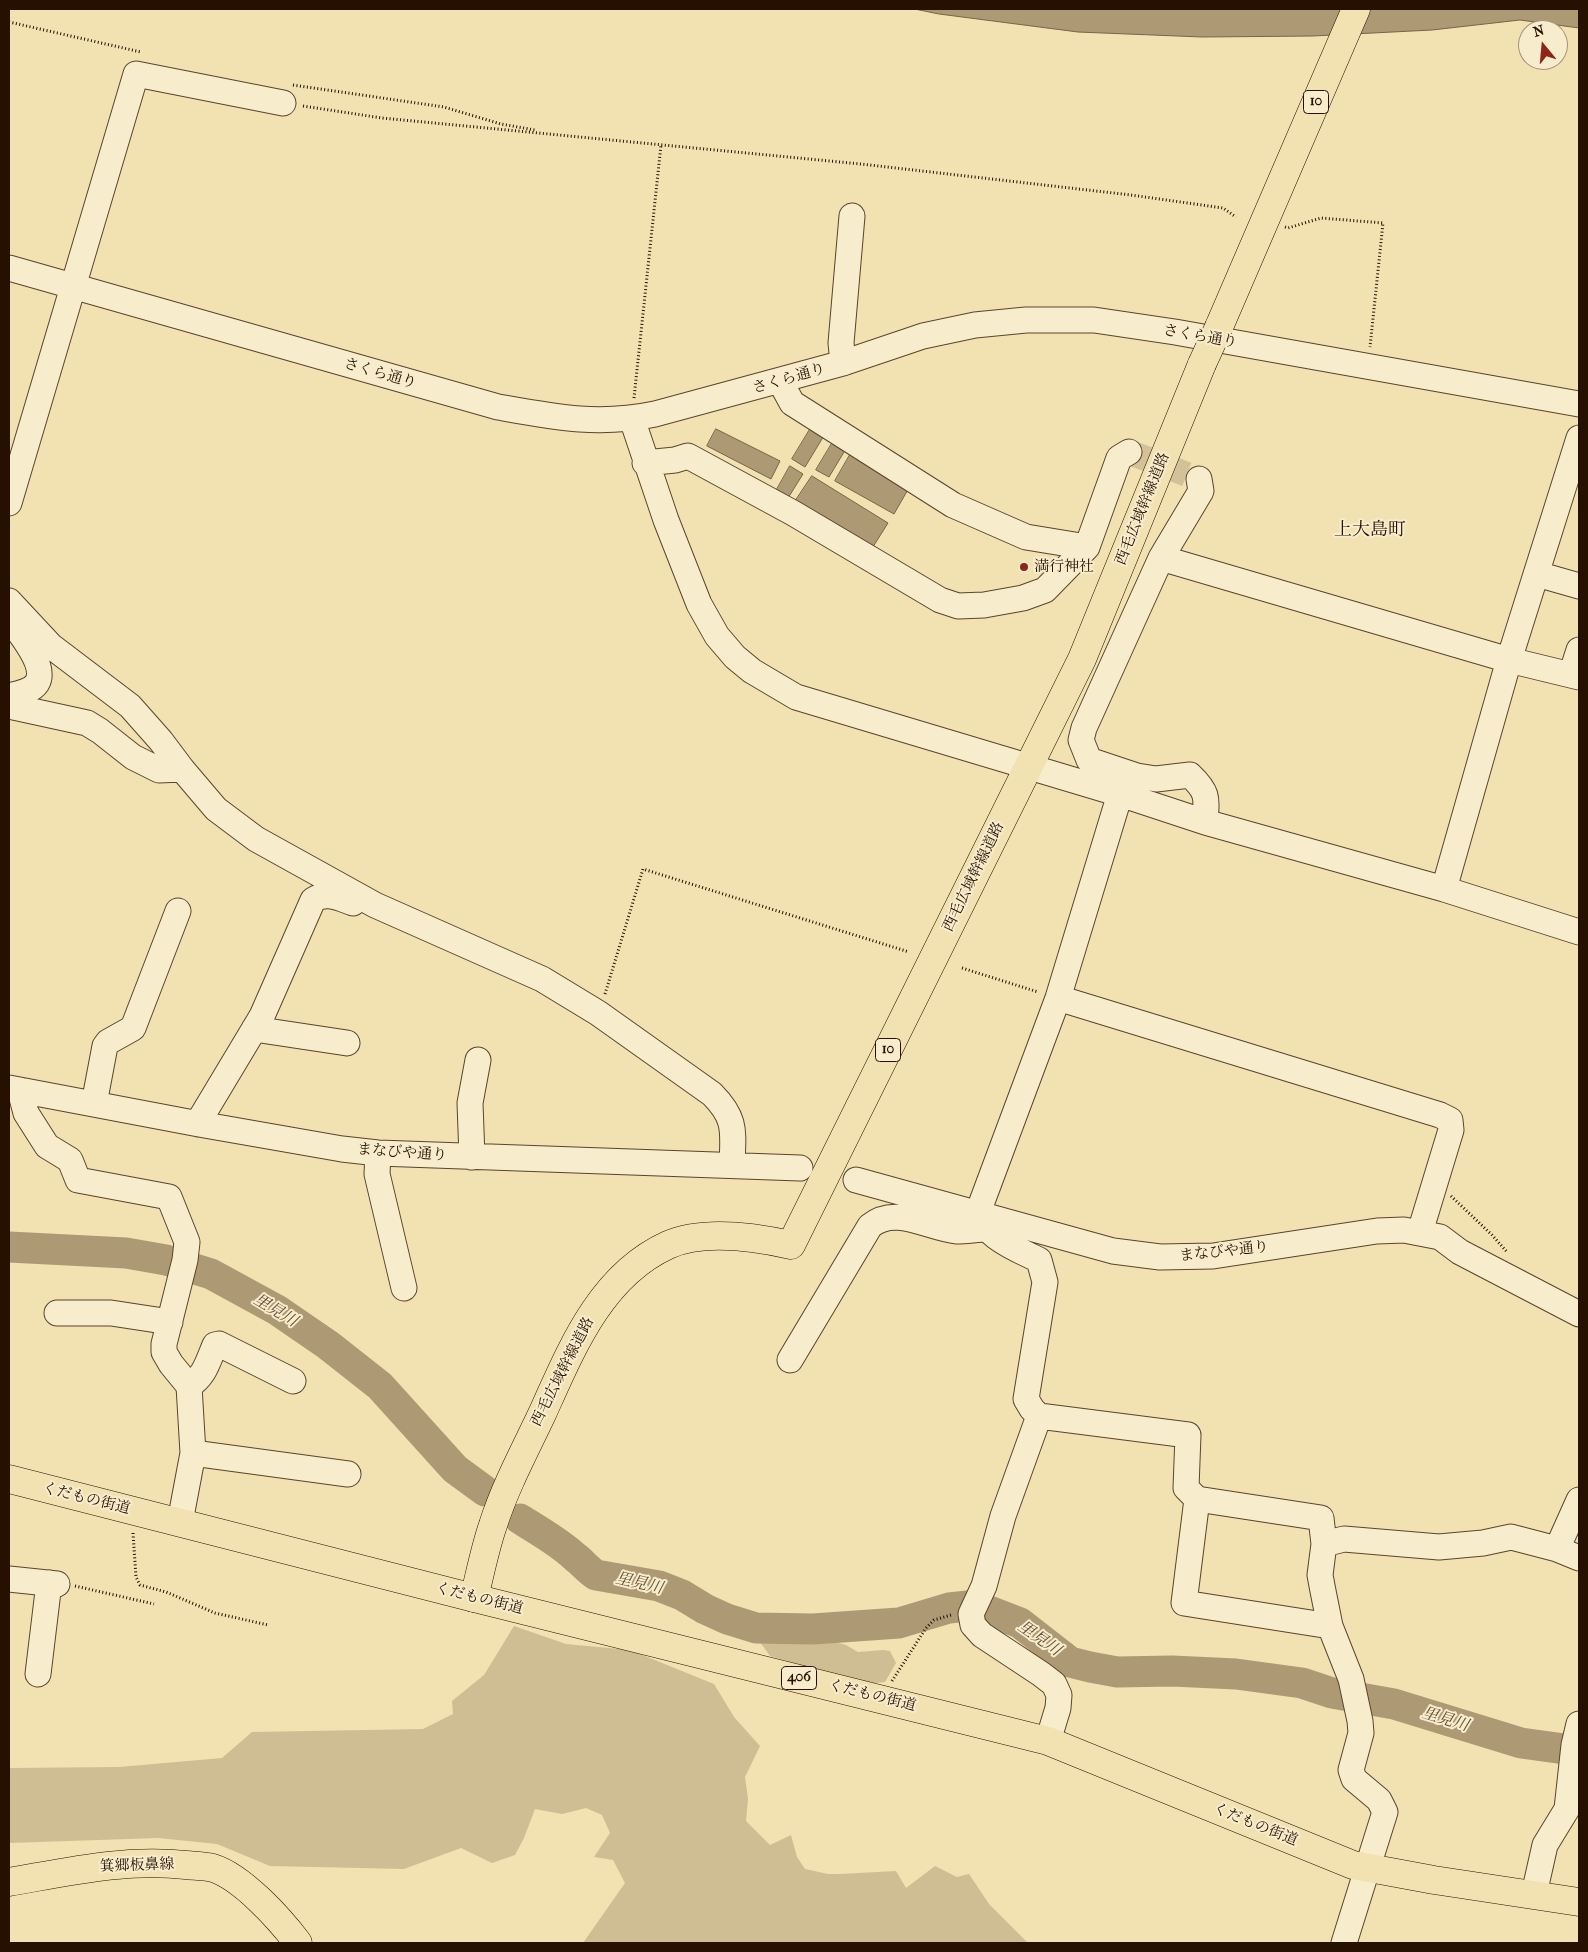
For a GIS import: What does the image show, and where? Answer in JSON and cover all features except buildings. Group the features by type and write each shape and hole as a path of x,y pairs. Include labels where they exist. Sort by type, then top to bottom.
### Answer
{"main road":[{"name":"西毛広域幹線道路","path":"474,1598 493,1524 510,1484 566,1360 587,1320 614,1285 641,1260 669,1245 689,1239 718,1237 759,1238 791,1245 1082,659 1202,364 1356,9"},
{"name":"くだもの街道","path":"9,1479 474,1598 882,1698 1048,1742 1353,1865 1579,1902"},
{"name":"箕郷板鼻線","path":"9,1882 90,1868 131,1864 166,1862 213,1868 238,1882 283,1924 298,1943"}],"street":[{"path":"9,503 136,74 284,93"},
{"path":"843,363 841,343 852,216"},
{"name":"さくら通り","path":"9,268 498,407 568,419 603,421 632,419 686,407 780,381 843,363 923,336 975,326 1026,320 1094,320 1175,332 1579,404"},
{"path":"780,381 792,403 953,505 1026,537 1086,547"},
{"path":"632,419 639,436 645,463 699,604 717,636 735,657 752,671 796,697 1120,794 1204,822 1444,889 1579,932"},
{"path":"1444,889 1510,660 1579,438"},
{"path":"645,463 688,456 793,513 940,600 958,606 1023,598 1045,590 1086,547 1119,458 1129,452"},
{"path":"1199,480 1200,491 1161,558 1084,728 1081,740 1090,760 1137,776 1156,779 1190,775 1203,787 1206,805 1204,822"},
{"path":"1161,558 1510,660 1575,676 1579,650"},
{"path":"1537,574 1579,586"},
{"path":"9,602 51,646 130,706 216,809 256,839 375,905 542,979 598,1014 712,1094 725,1107 732,1121 732,1165"},
{"path":"9,618 27,642 39,674 36,684 9,696"},
{"path":"9,706 87,723 133,757 159,770 182,769"},
{"path":"1120,794 1058,998 980,1207 984,1222 999,1240 1039,1260 1042,1268 1045,1282 1026,1399 1039,1416 1188,1435 1186,1488 1196,1500 1321,1518 1324,1544 1320,1575 1330,1626 1351,1679 1361,1733 1351,1770 1354,1779 1379,1800 1385,1812 1344,1943"},
{"path":"199,1124 262,1016 313,900 326,894 362,905 375,905"},
{"path":"94,1104 105,1046 108,1042 133,1028 178,911"},
{"path":"1058,998 1440,1115 1450,1120 1451,1130 1436,1185 1420,1232"},
{"path":"254,1029 347,1043"},
{"path":"472,1157 470,1103 478,1060"},
{"path":"14,1089 47,1146 70,1160 78,1180 169,1197 187,1242 185,1260 164,1344 164,1352 189,1386 193,1452 180,1522"},
{"name":"まなびや通り","path":"14,1089 199,1124 342,1149 378,1153 800,1168"},
{"path":"378,1153 377,1174 404,1288"},
{"name":"まなびや通り","path":"856,1180 984,1222 1113,1251 1160,1257 1213,1256 1377,1231 1404,1230 1420,1232 1440,1237 1460,1252 1579,1314"},
{"path":"790,1360 870,1226 878,1220 898,1217 957,1231 984,1222"},
{"path":"57,1313 112,1313 170,1322"},
{"path":"189,1386 204,1373 215,1345 219,1344 293,1381"},
{"path":"1039,1416 1004,1516 984,1586 973,1609 974,1626 982,1635 1054,1684 1058,1695 1058,1708 1048,1742"},
{"path":"193,1452 348,1474"},
{"path":"1196,1500 1184,1603 1330,1626"},
{"path":"1324,1544 1344,1539 1439,1547 1483,1543 1511,1537 1568,1553 1579,1500"},
{"path":"9,1579 53,1583 38,1674"},
{"path":"1534,1894 1545,1845 1567,1809 1575,1742"}],"path":[{"path":"9,22 147,54"},
{"path":"284,93 382,118 496,130 550,133 1131,195 1223,208 1236,217"},
{"path":"284,93 444,107 501,124 550,133"},
{"path":"632,419 661,145"},
{"path":"1282,227 1288,228 1321,218 1382,224 1368,366"},
{"path":"598,1014 643,869 909,952"},
{"path":"962,968 1058,998"},
{"path":"1436,1185 1449,1194 1512,1257"},
{"path":"132,1510 136,1577 140,1585 166,1592 215,1613 268,1624"},
{"path":"53,1583 67,1584 154,1604"},
{"path":"882,1698 919,1638 934,1620 973,1609"}],"shaded area":[{"path":"915,9 1579,9 1579,28 1568,27 1568,20 1518,20 1432,30 1313,36 1202,37 1078,32 939,14"},
{"path":"812,426 825,434 805,467 792,459"},
{"path":"716,429 780,461 771,479 707,446"},
{"path":"834,440 847,447 829,477 816,470"},
{"path":"851,453 910,486 894,514 835,481"},
{"path":"790,466 803,474 788,498 776,491"},
{"path":"812,476 888,523 871,550 794,503"},
{"path":"514,1626 566,1644 630,1650 714,1684 734,1717 760,1746 745,1777 748,1799 746,1821 770,1845 791,1835 797,1857 805,1869 828,1874 896,1871 906,1888 935,1866 957,1877 969,1874 989,1904 1028,1943 583,1943 625,1883 613,1860 594,1857 610,1833 602,1815 586,1808 562,1814 535,1809 515,1855 492,1863 461,1848 404,1869 270,1866 217,1844 158,1838 9,1843 9,1768 119,1767 222,1758 252,1732 423,1729 453,1714 452,1701 484,1675"},
{"path":"764,1633 803,1633 846,1645 858,1652 890,1651 896,1663 885,1682 865,1684 770,1656 760,1642"}],"waterway":[{"name":"里見川","path":"9,1247 126,1253 166,1260 211,1274 277,1310 328,1345 380,1386 455,1469 485,1491"},
{"name":"里見川","path":"520,1519 562,1546 596,1575 659,1586 682,1595 705,1609 727,1619 756,1628 813,1629 899,1623 949,1608 968,1606 989,1611 1020,1623 1070,1662 1090,1667 1117,1672 1172,1671 1236,1674 1302,1683 1332,1693 1394,1704 1521,1743 1579,1751"}],"tunnel":[{"path":"1129,452 1199,479"}],"place":[{"name":"満行神社","path":"1024,567"}],"district":[{"name":"上大島町","path":"1370,531"}]}
